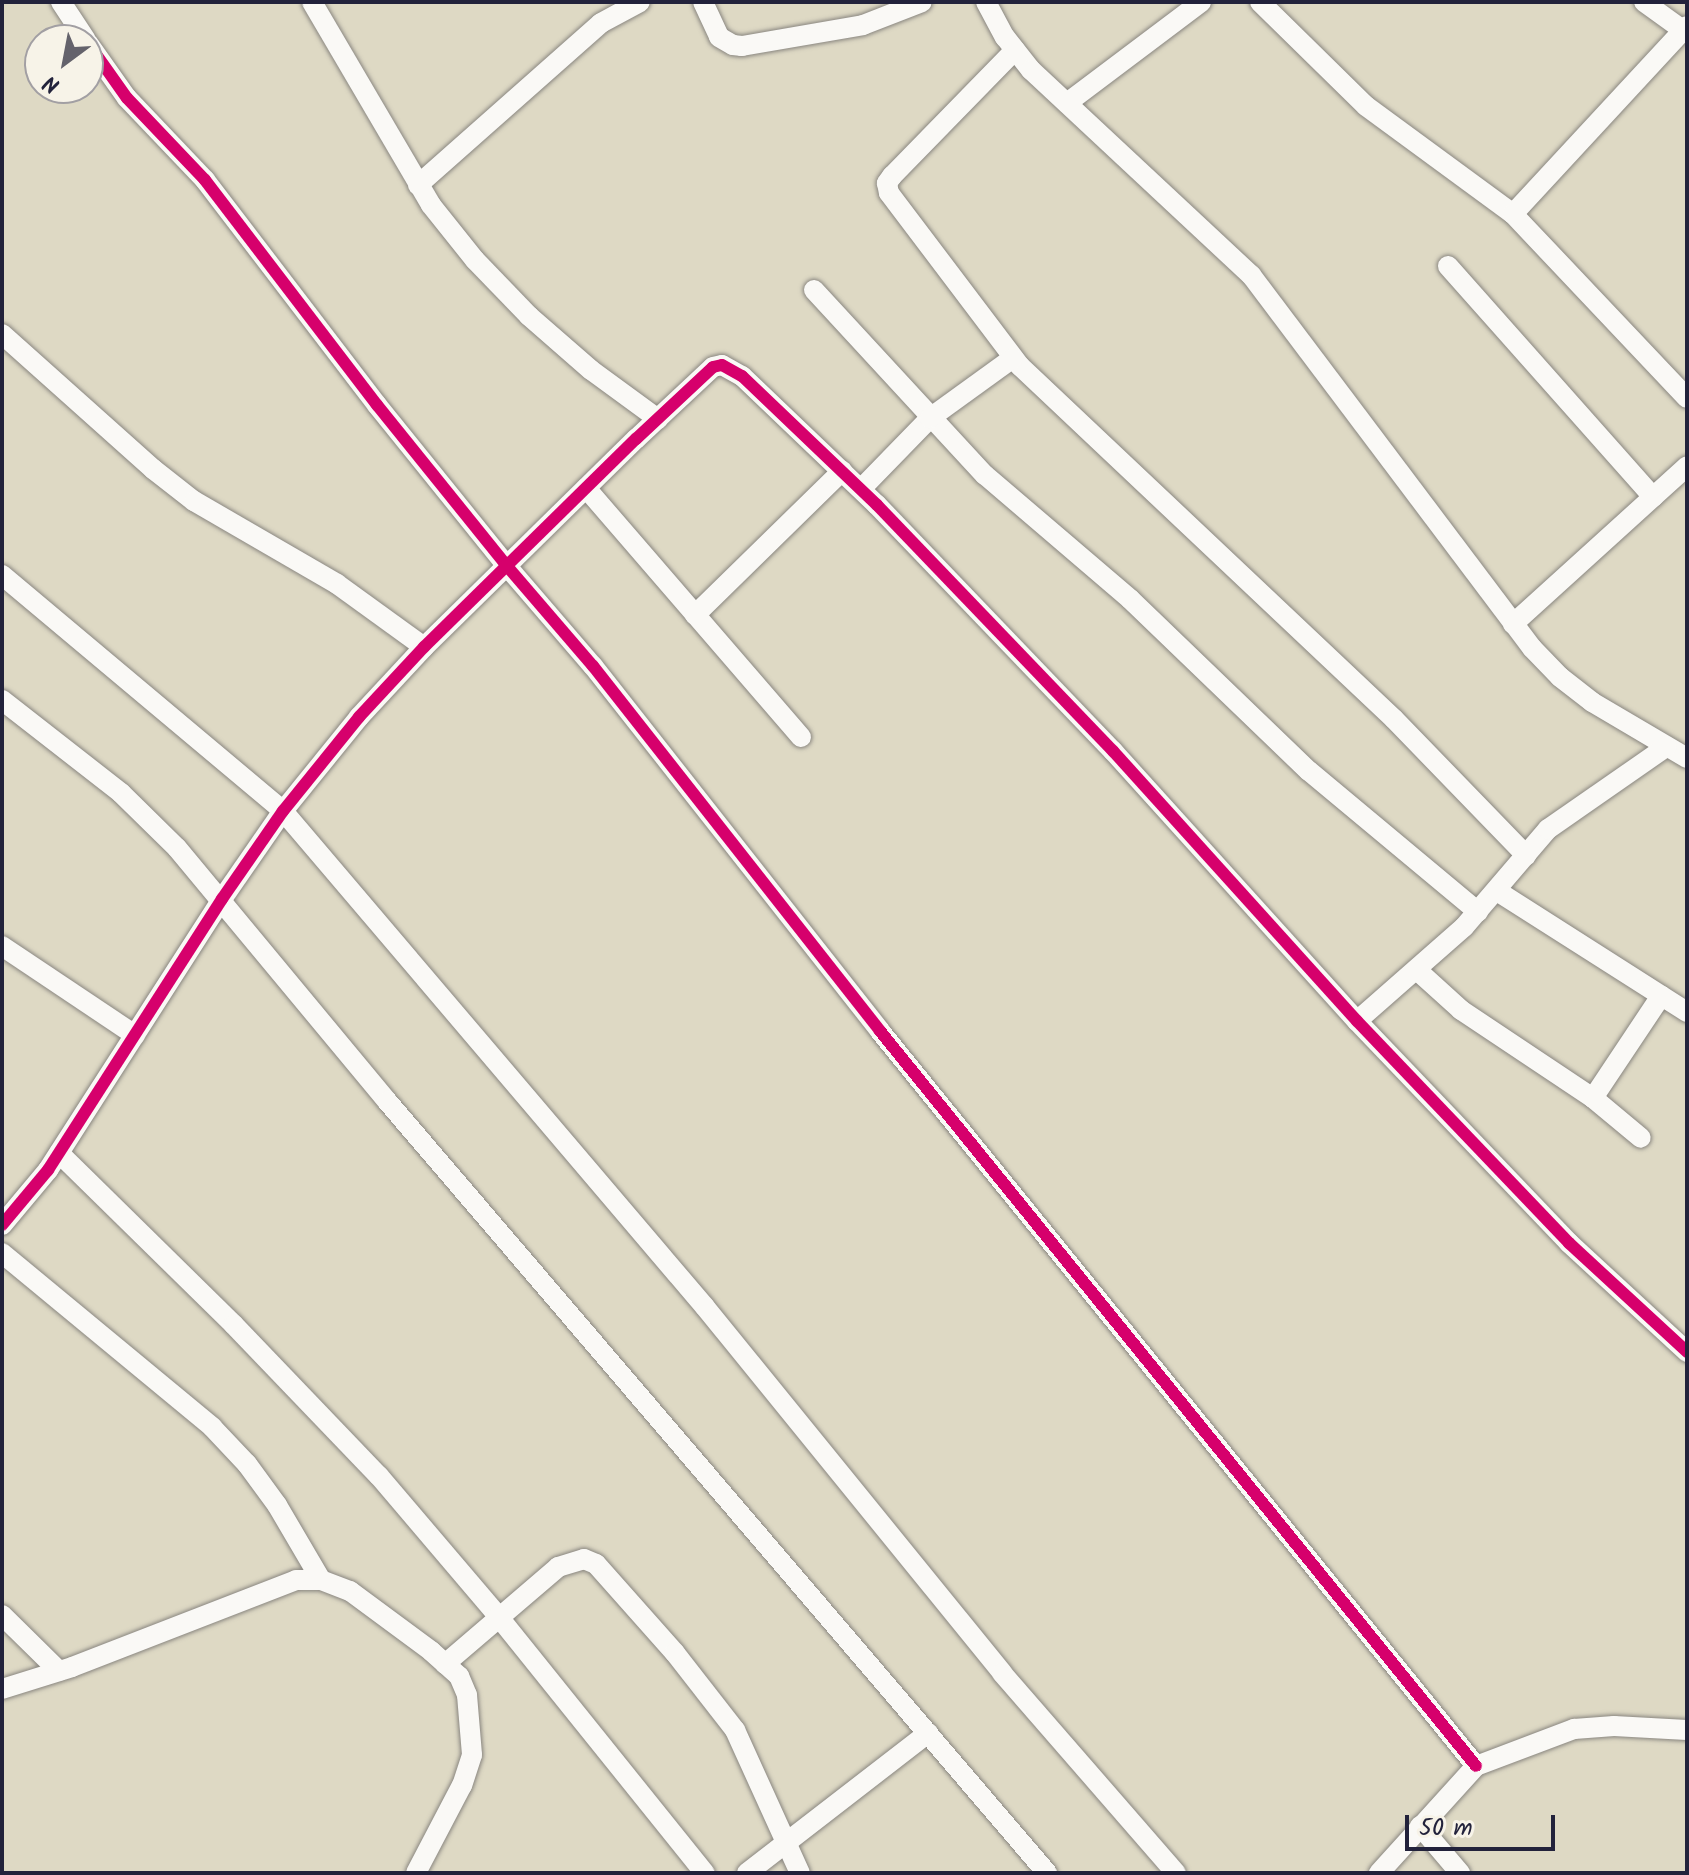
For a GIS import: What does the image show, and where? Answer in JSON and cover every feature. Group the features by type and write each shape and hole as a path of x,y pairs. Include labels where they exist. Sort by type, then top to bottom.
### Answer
{"street":[{"path":"61,2 75,24"},
{"path":"312,2 418,185 475,260 529,316 591,370 658,419"},
{"path":"418,185 601,23 640,2"},
{"path":"703,2 719,37 742,46 863,25 922,2"},
{"path":"986,2 1015,50 1067,103 1251,275 1513,624 1560,677 1592,702 1687,758"},
{"path":"1067,103 1201,2"},
{"path":"1260,2 1366,106 1513,214 1687,398"},
{"path":"1513,214 1686,30 1644,2"},
{"path":"1015,50 887,183 889,193 1013,358 1394,719 1526,855"},
{"path":"104,66 127,98 205,180 377,405 506,565 593,666 890,1043 1476,1766"},
{"path":"1448,266 1653,497"},
{"path":"814,290 985,475 1130,599 1309,771 1478,912"},
{"path":"2,334 153,469 194,501 337,584 424,647"},
{"path":"861,489 930,418 1013,358"},
{"path":"2,1225 59,1153 222,899 283,811 359,717 506,565 713,367 732,368 861,489 1113,751 1357,1021 1569,1243 1683,1341"},
{"path":"1513,624 1687,466"},
{"path":"695,615 842,471"},
{"path":"586,488 801,737"},
{"path":"2,575 283,811 705,1307 1002,1673 1176,1873"},
{"path":"2,700 121,793 222,899 387,1101 1047,1873"},
{"path":"1357,1021 1418,971 1478,912 1548,829 1666,747"},
{"path":"1497,891 1687,1012"},
{"path":"2,946 135,1035"},
{"path":"1418,971 1482,1025 1593,1098 1641,1138"},
{"path":"1593,1098 1661,996"},
{"path":"59,1153 234,1325 379,1476 498,1616 705,1873"},
{"path":"2,1253 212,1427 247,1464 277,1505 321,1580"},
{"path":"445,1664 558,1567 584,1559 596,1564 675,1653 735,1730 800,1873"},
{"path":"2,1689 59,1671 296,1580 321,1580 350,1591 459,1676 467,1695 472,1755 462,1785 416,1873"},
{"path":"2,1615 59,1671"},
{"path":"1379,1873 1476,1766 1574,1729 1614,1726 1687,1730"},
{"path":"747,1873 928,1733"},
{"path":"1420,1826 1460,1873"}],"cycle path":[{"path":"104,66 127,98 205,180 377,405 506,565 593,666 880,1031 1476,1766"},
{"path":"2,1225 48,1170 222,899 283,811 359,717 424,647 636,439 713,367 722,365 742,376 877,505 1113,751 1357,1021 1569,1243 1687,1352"}]}
